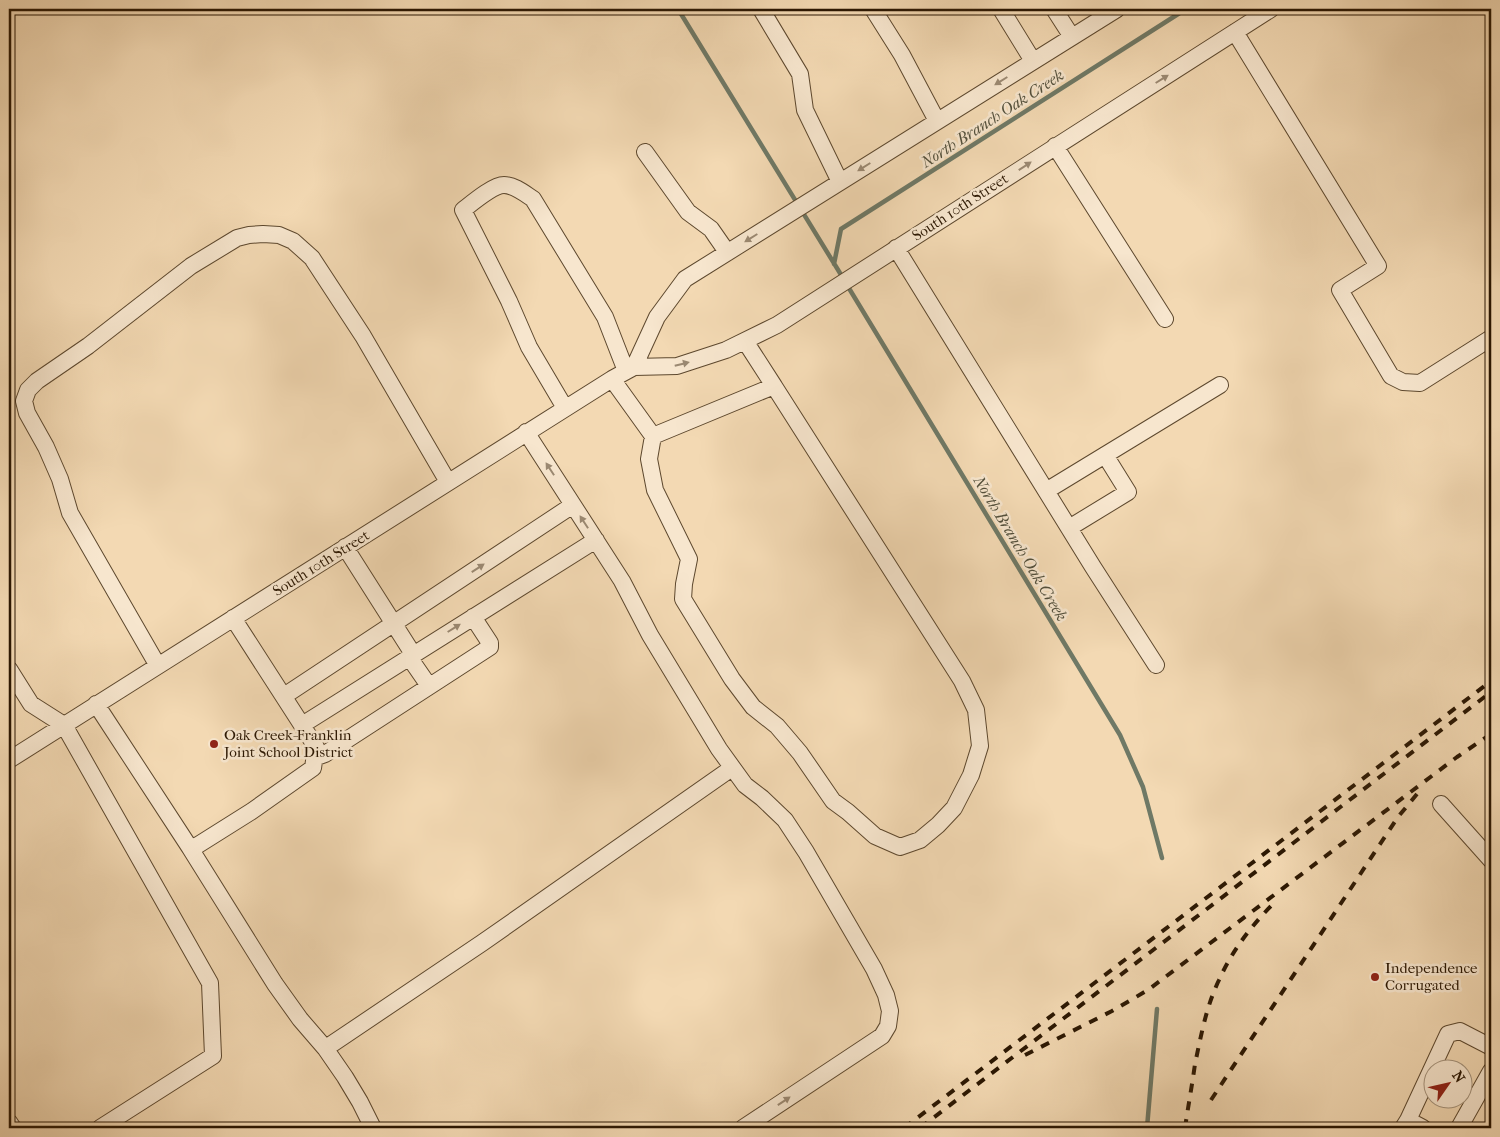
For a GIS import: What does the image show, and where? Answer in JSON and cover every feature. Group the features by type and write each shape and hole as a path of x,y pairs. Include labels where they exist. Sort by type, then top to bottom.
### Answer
{"street":[{"path":"761,9 800,74 804,110 840,182"},
{"path":"873,9 902,55 937,121"},
{"path":"1001,9 1033,61"},
{"path":"1054,9 1072,37"},
{"path":"624,372 657,317 685,279 1117,9"},
{"name":"South 10th Street","path":"9,760 526,432 624,372 677,366 726,350 776,325 1271,9"},
{"path":"1235,32 1378,266 1340,290 1391,376 1404,382 1420,383 1491,338"},
{"path":"1055,146 1165,319"},
{"path":"646,152 688,212 711,229 727,252"},
{"path":"565,408 530,347 463,210 488,191 503,185 519,190 532,199 605,317 624,372 653,436 649,459 655,490 689,559 684,584 684,599 732,679 752,707 777,726 800,753 833,801 875,836 900,847 920,840 954,808 971,775 980,746 976,710 962,681 745,341"},
{"path":"158,666 70,513 60,479 46,447 27,413 24,401 28,390 37,382 88,346 192,266 214,252 237,238 262,234 279,235 293,241 312,258 363,336 448,482"},
{"path":"896,248 1156,665"},
{"path":"1046,491 1220,385"},
{"path":"653,436 774,386"},
{"path":"526,432 622,581 650,635 732,768 745,785 785,820 806,852 874,969 886,996 890,1011 888,1026 882,1036 743,1128"},
{"path":"1069,528 1128,492 1105,455"},
{"path":"284,696 573,505"},
{"path":"302,725 596,540"},
{"path":"345,547 394,624 429,686"},
{"path":"314,758 325,754 490,647 490,642 473,616"},
{"path":"190,848 252,811 313,768 316,746 233,618"},
{"path":"9,669 31,704 64,725 210,983 213,1056 100,1128"},
{"path":"96,704 190,848 275,984 300,1018 326,1048 360,1102 373,1128"},
{"path":"326,1048 490,937 732,768"},
{"path":"1441,804 1491,860"},
{"path":"1424,1128 1405,1124 1448,1034 1460,1031 1491,1047"},
{"path":"1459,1128 1491,1071"},
{"path":"9,1122 12,1128"}],"waterway":[{"name":"North Branch Oak Creek","path":"678,9 843,278"},
{"name":"North Branch Oak Creek","path":"834,264 841,229 1186,9"},
{"name":"North Branch Oak Creek","path":"847,285 1120,735 1143,787 1162,858"},
{"name":"North Branch Oak Creek","path":"1147,1128 1157,1009"}],"railway":[{"path":"904,1128 1491,681"},
{"path":"920,1128 1491,692"},
{"path":"1025,1055 1112,1011 1148,990 1457,757 1491,734"},
{"path":"1211,1100 1398,817 1417,794"},
{"path":"1185,1128 1199,1043 1214,990 1236,949 1274,903"}],"place":[{"name":"Oak Creek-Franklin Joint School District","path":"214,744"},
{"name":"Independence Corrugated","path":"1375,977"}]}
